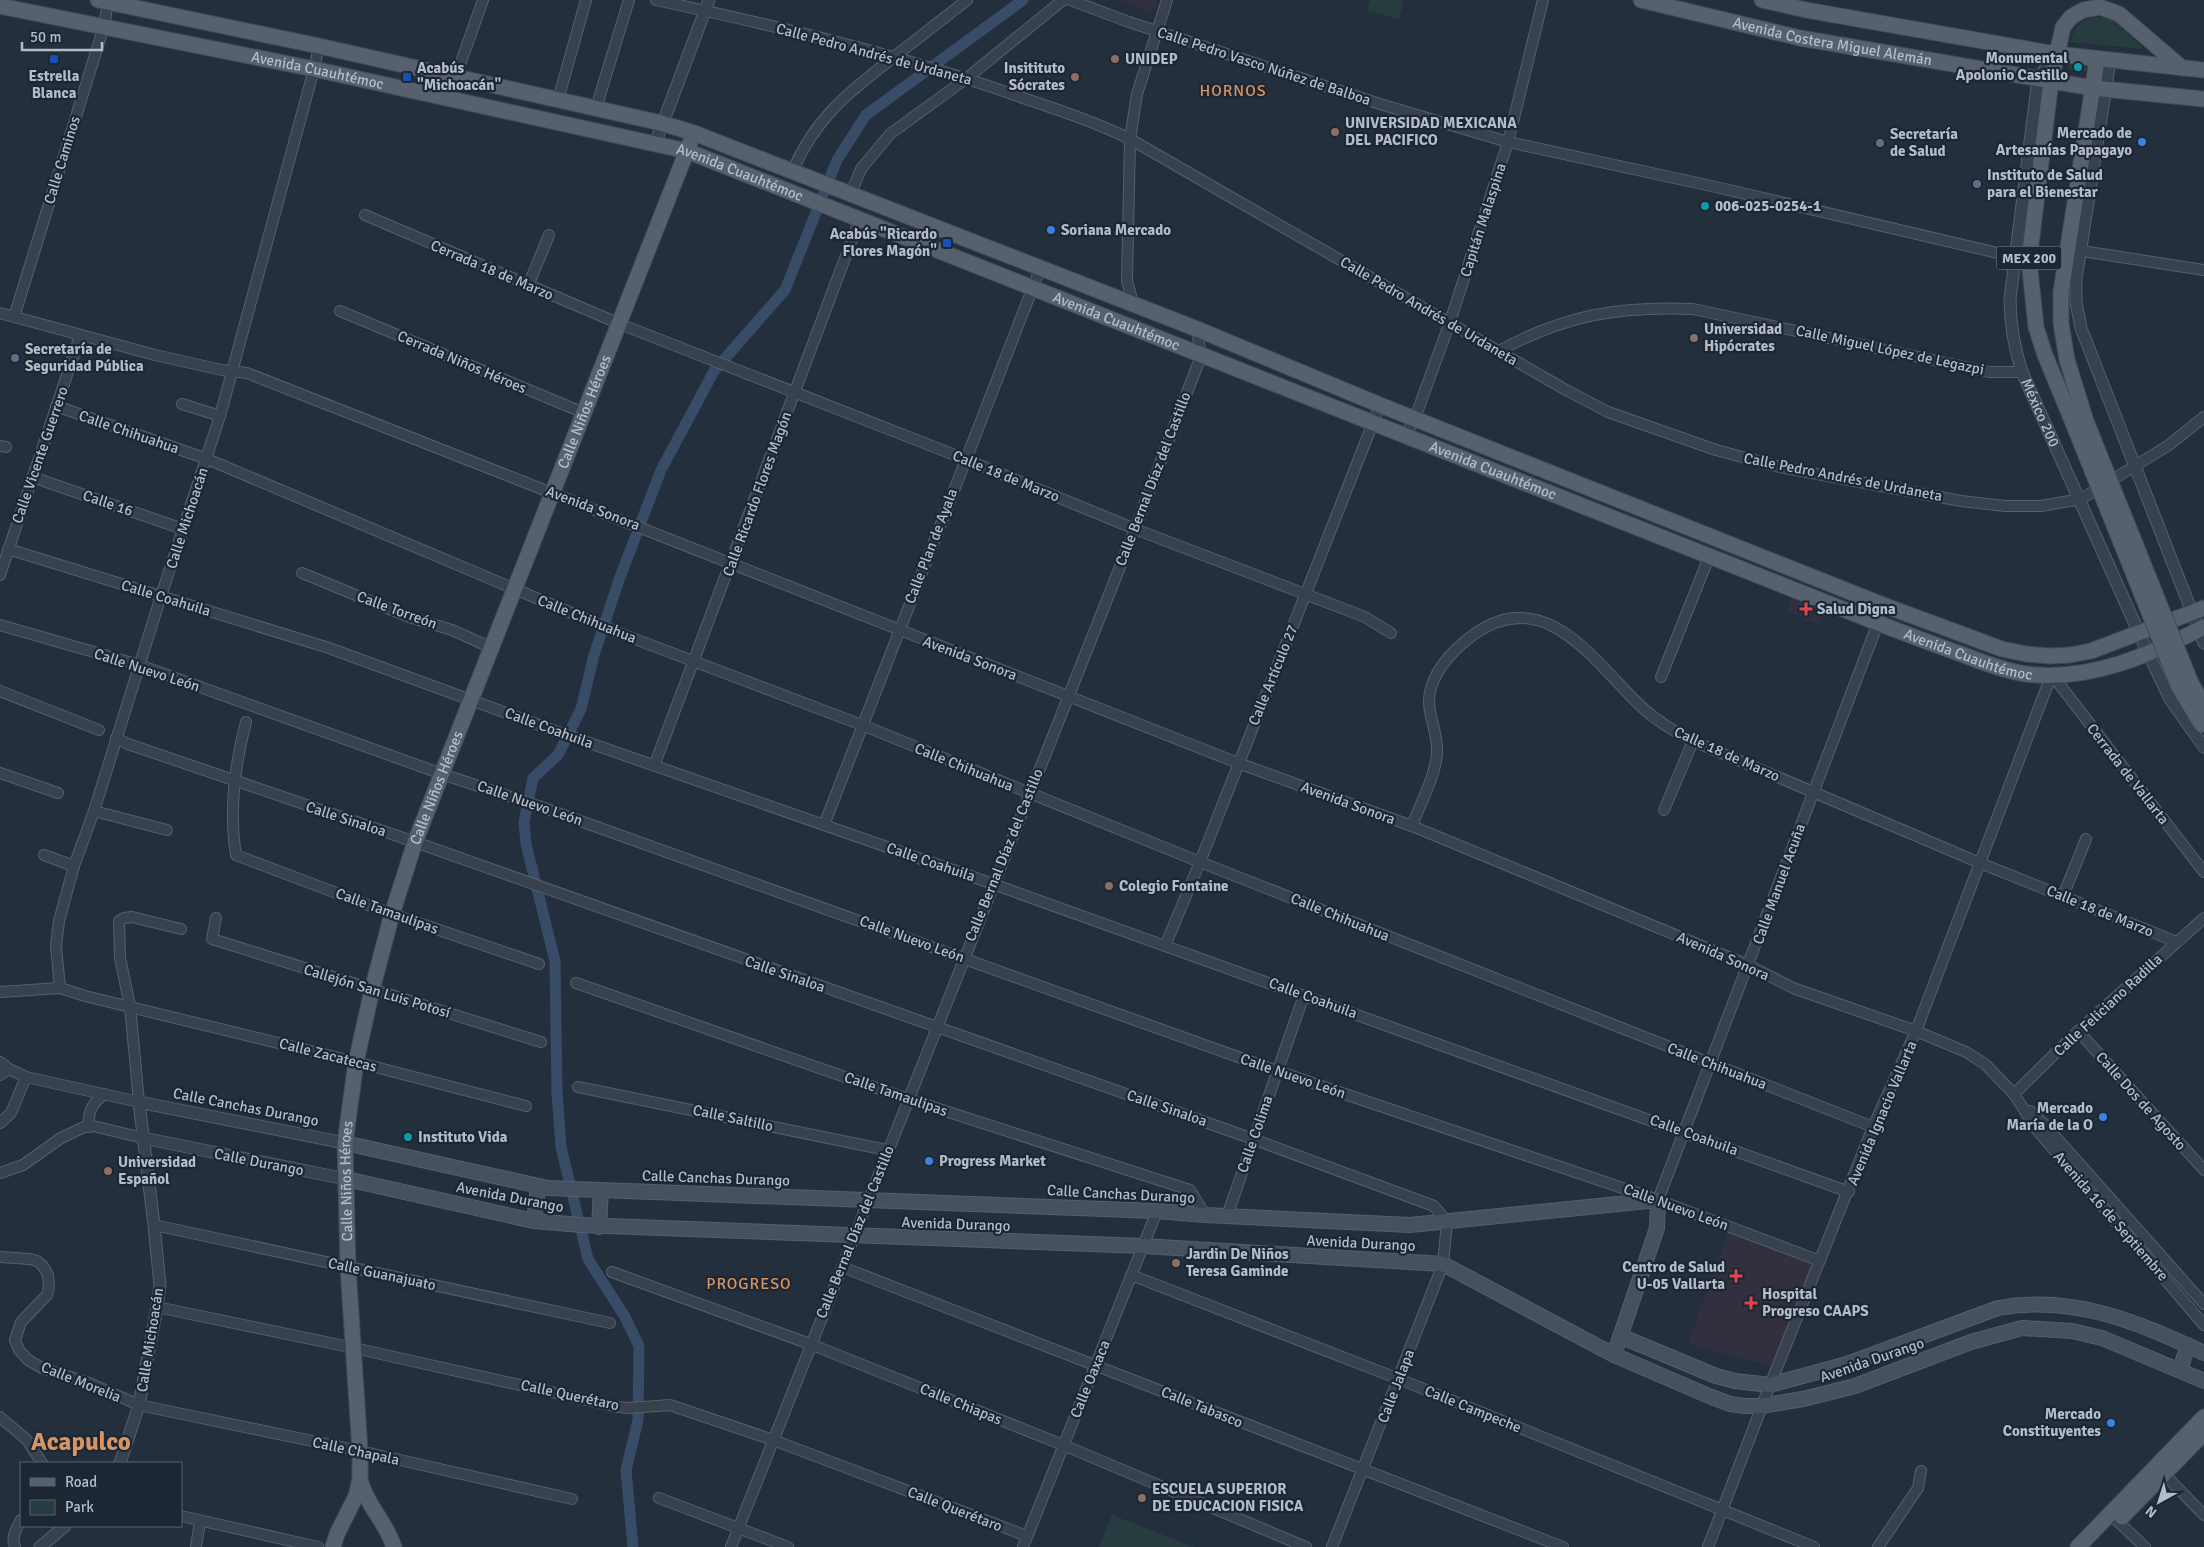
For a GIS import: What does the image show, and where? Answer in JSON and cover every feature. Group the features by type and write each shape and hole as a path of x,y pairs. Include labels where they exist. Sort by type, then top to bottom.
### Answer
{"main road":[{"name":"Avenida Costera Miguel Alemán","path":"1641,0 1800,38 2045,80 2204,99"},
{"name":"Avenida Costera Miguel Alemán","path":"1762,0 1806,10 2056,54 2204,70"},
{"name":"Avenida Cuauhtémoc","path":"103,1 456,76 661,123 694,133 1197,329 1380,405 1883,605 2002,649 2026,654 2070,655 2091,651 2199,610"},
{"name":"Avenida Cuauhtémoc","path":"0,6 314,69 687,151 859,221 1406,435 1709,557 1999,668 2024,674 2075,675 2099,670 2202,633"},
{"path":"2056,54 2063,27 2071,17 2083,10 2100,7 2119,14 2182,68"},
{"name":"MEX 200","path":"2056,54 2045,80 2029,260 2036,328 2045,355 2080,425 2187,674 2204,706"},
{"name":"MEX 200","path":"2080,425 2067,360 2062,323 2061,292 2104,60"},
{"name":"Calle Niños Héroes","path":"394,1547 389,1530 365,1497 360,1479 360,1452 348,1267 345,1144 356,1062 392,914 415,842 694,133"},
{"name":"México 200","path":"2080,425 2180,687 2203,726"},
{"name":"Calle Canchas Durango","path":"345,1144 543,1187 1157,1211 1410,1225 1447,1222"},
{"name":"Avenida Durango","path":"346,1179 540,1222 599,1226 1143,1246 1443,1264 1614,1354 1730,1404 1761,1406 1803,1399 1855,1386 1971,1342 2022,1328 2072,1331 2102,1338 2204,1381"},
{"path":"540,1222 543,1187"},
{"path":"599,1226 601,1190"},
{"path":"1447,1222 1658,1200 1657,1228 1614,1354"},
{"path":"2021,1304 2022,1328"},
{"name":"Avenida Durango","path":"1770,1385 1848,1364 1965,1318 1998,1308 2021,1304 2074,1306 2108,1314 2204,1353"},
{"path":"1620,1336 1716,1376 1735,1381 1770,1385"},
{"path":"2180,1370 2188,1345"},
{"path":"2093,1547 2115,1518 2161,1470 2204,1417"},
{"path":"2161,1470 2204,1433"},
{"name":"Calle Niños Héroes","path":"333,1547 337,1534 352,1507 360,1479"},
{"path":"352,1507 370,1506"},
{"path":"2078,1547 2115,1518"}],"street":[{"path":"446,98 456,76 483,0"},
{"path":"558,100 586,0"},
{"path":"596,108 629,0"},
{"name":"Calle Pedro Andrés de Urdaneta","path":"656,0 707,5 899,58 967,78 1102,126 1130,139 1608,412 1716,450 1780,467 1961,500 2005,506 2041,506 2080,499 2170,445 2204,417"},
{"path":"793,170 815,128 833,107 899,58 967,0"},
{"path":"846,191 861,169 890,134 967,78 1063,0"},
{"name":"Calle Pedro Vasco Núñez de Balboa","path":"1070,0 1380,104 1508,142 2015,257"},
{"path":"1134,306 1127,281 1130,139 1137,94 1167,0"},
{"name":"Capitán Malaspina","path":"1406,435 1450,322 1508,142 1543,0"},
{"name":"Calle Caminos","path":"14,317 104,26 103,1"},
{"path":"655,144 661,123 707,5"},
{"name":"Calle Michoacán","path":"60,988 56,946 59,921 74,866 94,811 161,596 220,416 319,46"},
{"name":"México 200","path":"2045,80 2015,257 2010,299 2010,322 2014,345 2022,372 2148,653 2170,699 2189,729 2204,747"},
{"path":"2100,88 2082,251 2076,279 2076,302 2081,328 2136,467 2199,610 2202,633"},
{"name":"Cerrada 18 de Marzo","path":"364,215 620,324"},
{"name":"Calle Ricardo Flores Magón","path":"654,766 859,221"},
{"path":"528,286 549,235"},
{"path":"2082,251 2204,270"},
{"name":"Calle Plan de Ayala","path":"824,825 964,459 1040,269"},
{"name":"Calle Miguel López de Legazpi","path":"1499,351 1527,336 1562,322 1605,312 1655,307 1693,309 1989,372 2022,372"},
{"name":"Cerrada Niños Héroes","path":"340,311 584,413"},
{"name":"Avenida Sonora","path":"0,313 155,355 247,373 1238,763 1412,826 1748,965 1793,988 1916,1031"},
{"name":"Calle 18 de Marzo","path":"620,324 964,459 1135,529 1306,593 1365,617 1391,633"},
{"name":"Calle Bernal Díaz del Castillo","path":"731,1547 1135,529 1201,356 1197,329"},
{"name":"Calle Vicente Guerrero","path":"1,569 80,336"},
{"path":"182,404 220,416"},
{"name":"Calle Artículo 27","path":"1165,946 1200,862 1380,405"},
{"name":"Calle Chihuahua","path":"56,406 206,459 591,621 862,725 1200,862 1873,1127"},
{"name":"Calle 16","path":"32,477 184,529"},
{"name":"Calle Coahuila","path":"8,550 329,648 588,743 993,884 1684,1131 1849,1192"},
{"path":"1661,677 1709,557"},
{"name":"Calle Torreón","path":"302,573 409,617 452,630 492,648"},
{"name":"Calle 18 de Marzo","path":"1412,826 1435,765 1437,751 1429,712 1429,699 1431,686 1442,666 1468,638 1491,623 1510,617 1538,620 1563,632 1584,646 1644,709 1664,726 1693,741 1980,863 2176,942"},
{"name":"Calle Manuel Acuña","path":"1658,1200 1878,623"},
{"name":"Calle Nuevo León","path":"0,624 139,665 442,774 507,794 964,957 1277,1071 1658,1200 1820,1260"},
{"name":"Avenida Ignacio Vallarta","path":"1708,1547 1761,1406 1849,1192 1873,1127 1916,1031 2052,676"},
{"name":"Cerrada de Vallarta","path":"2052,676 2204,872"},
{"path":"0,691 99,730"},
{"path":"236,783 239,746 246,722"},
{"name":"Calle Sinaloa","path":"116,738 236,783 415,842 514,879 1252,1139 1434,1206 1447,1222"},
{"path":"1664,810 1693,741"},
{"path":"0,773 58,793"},
{"name":"Calle Tamaulipas","path":"236,783 234,798 236,855 392,914 539,964"},
{"path":"94,811 167,830"},
{"path":"2063,896 2086,839"},
{"path":"44,855 74,866"},
{"name":"Calle Michoacán","path":"120,1462 139,1405 158,1307 160,1285 138,1102 130,1006 120,958 119,921 132,917 181,929"},
{"name":"Callejón San Luis Potosí","path":"216,918 212,939 541,1042"},
{"name":"Calle Feliciano Radilla","path":"2014,1094 2078,1031 2204,918"},
{"name":"Calle Tamaulipas","path":"576,983 908,1099 1190,1190 1205,1215"},
{"path":"0,992 60,988"},
{"name":"Calle Zacatecas","path":"60,988 85,996 356,1062 526,1106"},
{"name":"Calle Colima","path":"1227,1216 1252,1139 1304,995"},
{"name":"Avenida 16 de Septiembre","path":"1916,1031 1966,1052 1985,1064 2014,1094 2037,1130 2204,1325"},
{"name":"Calle Dos de Agosto","path":"2078,1031 2204,1170"},
{"name":"Calle Canchas Durango","path":"0,1062 4,1072 138,1102 345,1144"},
{"path":"0,1123 11,1113 26,1077"},
{"name":"Calle Saltillo","path":"578,1087 887,1150"},
{"path":"86,1127 91,1108 104,1094"},
{"name":"Avenida 16 de Septiembre","path":"2022,1104 2045,1125 2204,1304"},
{"path":"0,1173 23,1165 61,1138 86,1127 143,1138"},
{"name":"Calle Durango","path":"143,1138 346,1179"},
{"path":"2098,1201 2107,1194"},
{"name":"Calle Oaxaca","path":"1023,1547 1157,1211"},
{"name":"Calle Jalapa","path":"1332,1547 1443,1264 1447,1222"},
{"name":"Calle Guanajuato","path":"154,1225 610,1323"},
{"name":"Calle Morelia","path":"0,1257 30,1259 43,1266 48,1275 49,1287 47,1295 21,1322 17,1330 16,1340 19,1350 28,1360 42,1368 88,1383 139,1405"},
{"name":"Calle Tabasco","path":"842,1267 1096,1364 1362,1470 1563,1547"},
{"name":"Calle Chiapas","path":"612,1272 810,1344 1063,1445 1306,1547"},
{"name":"Calle Campeche","path":"1132,1276 1399,1379 1814,1547"},
{"name":"Calle Querétaro","path":"158,1307 630,1408 670,1405 773,1440 1027,1536"},
{"name":"Calle Chapala","path":"139,1405 572,1500"},
{"path":"0,1417 27,1440 41,1462"},
{"path":"2161,1470 2204,1515"},
{"path":"1878,1547 1918,1488 1921,1481 1921,1471"},
{"path":"659,1498 788,1547"},
{"path":"182,1516 318,1547"},
{"path":"2115,1518 2145,1547"},
{"path":"196,1547 200,1521"},
{"path":"15,1547 13,1542 20,1522"},
{"path":"40,1547 64,1527"}],"shaded area":[{"path":"1119,0 1157,0 1152,13"},
{"name":"Salud Digna","path":"1794,594 1825,606 1818,624 1787,611"},
{"name":"Hospital Progreso CAAPS","path":"1729,1230 1816,1262 1772,1366 1688,1344"}],"green space":[{"path":"1370,0 1404,0 1399,19 1367,10"},
{"path":"2094,16 2111,19 2144,49 2070,42 2078,26"},
{"path":"2068,62 2089,65 2088,71 2069,69 2067,66"},
{"path":"1112,1515 1194,1547 1099,1547"}],"waterway":[{"path":"633,1547 626,1470 638,1420 639,1346 625,1317 588,1259 561,1147 557,1093 555,961 526,844 524,822 533,778 558,755 581,709 594,655 619,580 661,470 714,371 785,290 837,160 866,115 1023,0"}],"place":[{"name":"Estrella Blanca","path":"54,59"},
{"name":"UNIDEP","path":"1115,59"},
{"name":"Monumental Apolonio Castillo","path":"2078,67"},
{"name":"Acabús \"Michoacán\"","path":"407,77"},
{"name":"Insitituto Sócrates","path":"1075,77"},
{"name":"UNIVERSIDAD MEXICANA DEL PACIFICO","path":"1335,132"},
{"name":"Mercado de Artesanías Papagayo","path":"2142,142"},
{"name":"Secretaría de Salud","path":"1880,143"},
{"name":"Instituto de Salud para el Bienestar","path":"1977,184"},
{"name":"006-025-0254-1","path":"1705,206"},
{"name":"Soriana Mercado","path":"1051,230"},
{"name":"Acabús \"Ricardo Flores Magón\"","path":"947,243"},
{"name":"Universidad Hipócrates","path":"1694,338"},
{"name":"Secretaría de Seguridad Pública","path":"15,358"},
{"name":"Salud Digna","path":"1806,609"},
{"name":"Colegio Fontaine","path":"1109,886"},
{"name":"Mercado María de la O","path":"2103,1117"},
{"name":"Instituto Vida","path":"408,1137"},
{"name":"Progress Market","path":"929,1161"},
{"name":"Universidad Español","path":"108,1171"},
{"name":"Jardin De Niños Teresa Gaminde","path":"1176,1263"},
{"name":"Centro de Salud U-05 Vallarta","path":"1736,1276"},
{"name":"Hospital Progreso CAAPS","path":"1751,1303"},
{"name":"Mercado Constituyentes","path":"2111,1423"},
{"name":"ESCUELA SUPERIOR DE EDUCACION FISICA","path":"1142,1498"}],"district":[{"name":"HORNOS","path":"1233,91"},
{"name":"PROGRESO","path":"749,1284"},
{"name":"Acapulco","path":"81,1441"}]}
